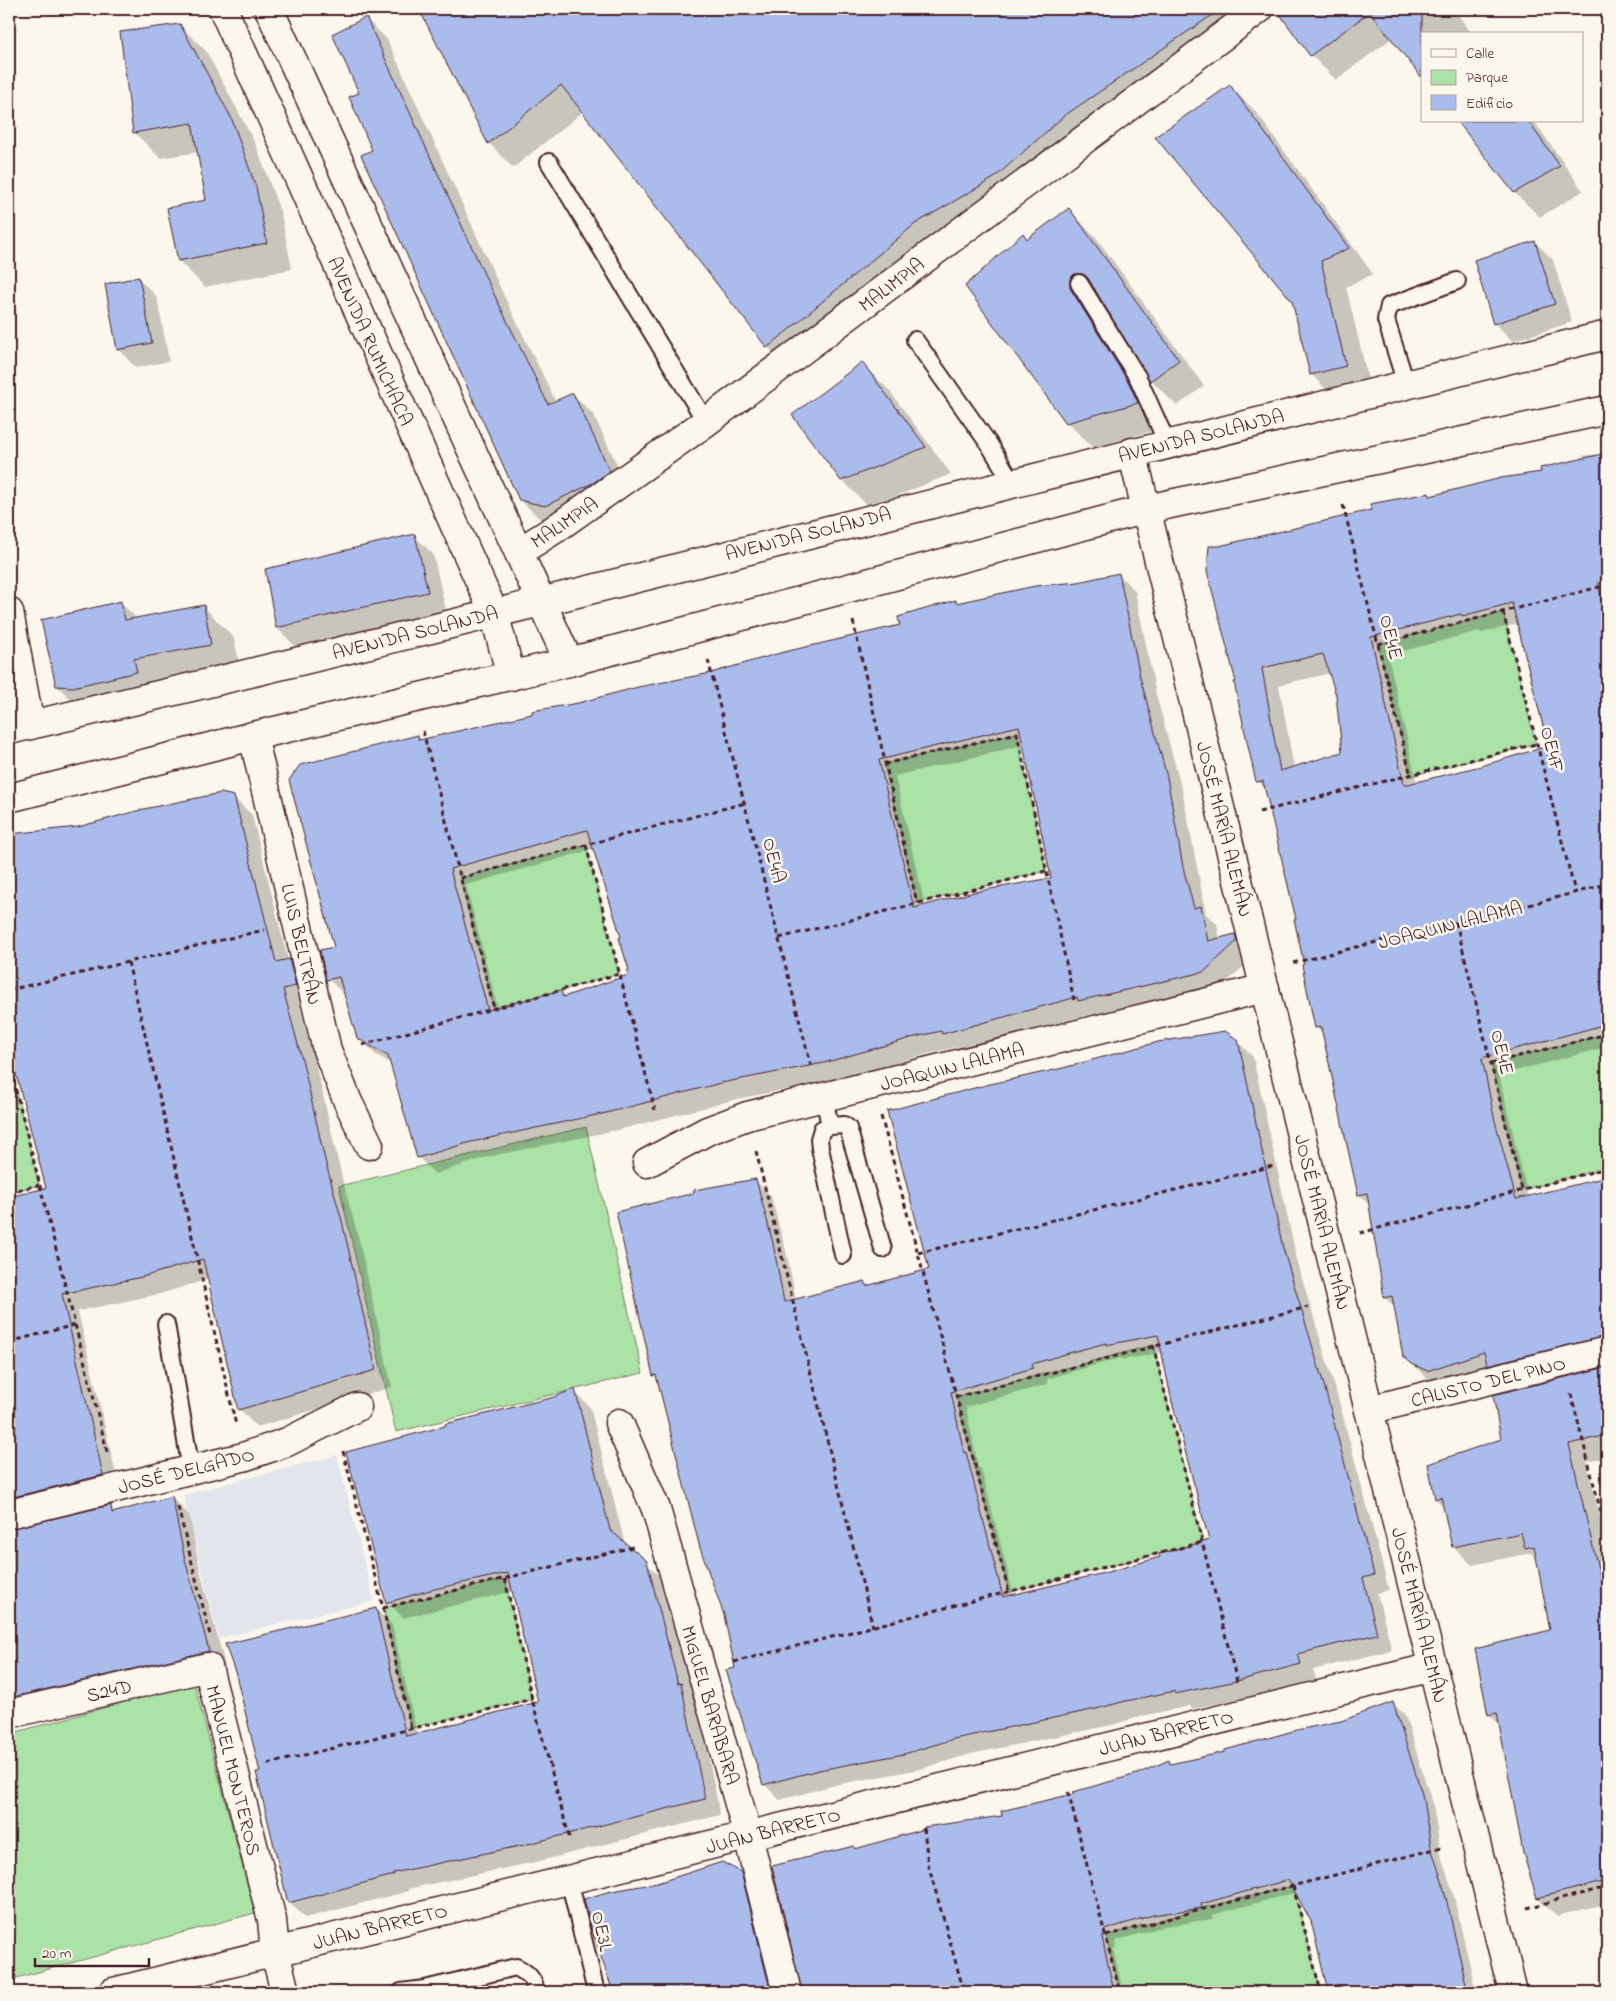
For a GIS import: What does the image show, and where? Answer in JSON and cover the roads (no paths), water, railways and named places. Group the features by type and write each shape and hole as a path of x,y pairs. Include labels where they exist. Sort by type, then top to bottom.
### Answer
{"street":[{"name":"AVENIDA RUMICHACA","path":"222,9 494,613 511,676"},
{"path":"269,9 570,662"},
{"name":"MALIMPIA","path":"519,552 555,529 706,422 1259,9"},
{"name":"AVENIDA SOLANDA","path":"20,728 494,613 1167,443 1607,335"},
{"path":"9,798 253,736 570,662 1146,510 1607,410"},
{"name":"JOSÉ MARÍA ALEMÁN","path":"1132,452 1513,1992"},
{"path":"9,612 20,728"},
{"name":"LUIS BELTRÁN","path":"253,736 327,1050 348,1102 370,1145"},
{"name":"JOAQUIN LALAMA","path":"647,1163 707,1131 747,1116 1265,988"},
{"name":"CALISTO DEL PINO","path":"1369,1410 1607,1351"},
{"name":"JOSÉ DELGADO","path":"9,1514 243,1457 286,1442 357,1406"},
{"name":"MIGUEL BARABARA","path":"619,1423 656,1509 748,1836 787,1992"},
{"name":"S24D","path":"9,1714 208,1667"},
{"name":"MANUEL MONTEROS","path":"208,1667 272,1920 276,1952 285,1992"},
{"name":"JUAN BARRETO","path":"113,1992 1433,1667"}],"lane":[{"path":"549,162 706,422"},
{"path":"1406,384 1386,320 1389,306 1457,281"},
{"path":"1079,283 1138,378 1167,443"},
{"path":"915,340 989,444 1012,482"},
{"path":"824,1097 830,1126"},
{"path":"842,1256 819,1139 822,1128 830,1126 844,1125 848,1128 883,1249"},
{"path":"166,1324 191,1470"},
{"name":"OE3L","path":"563,1881 572,1892 596,1992"},
{"path":"401,1992 425,1991 516,1967 527,1972 536,1992"}]}
